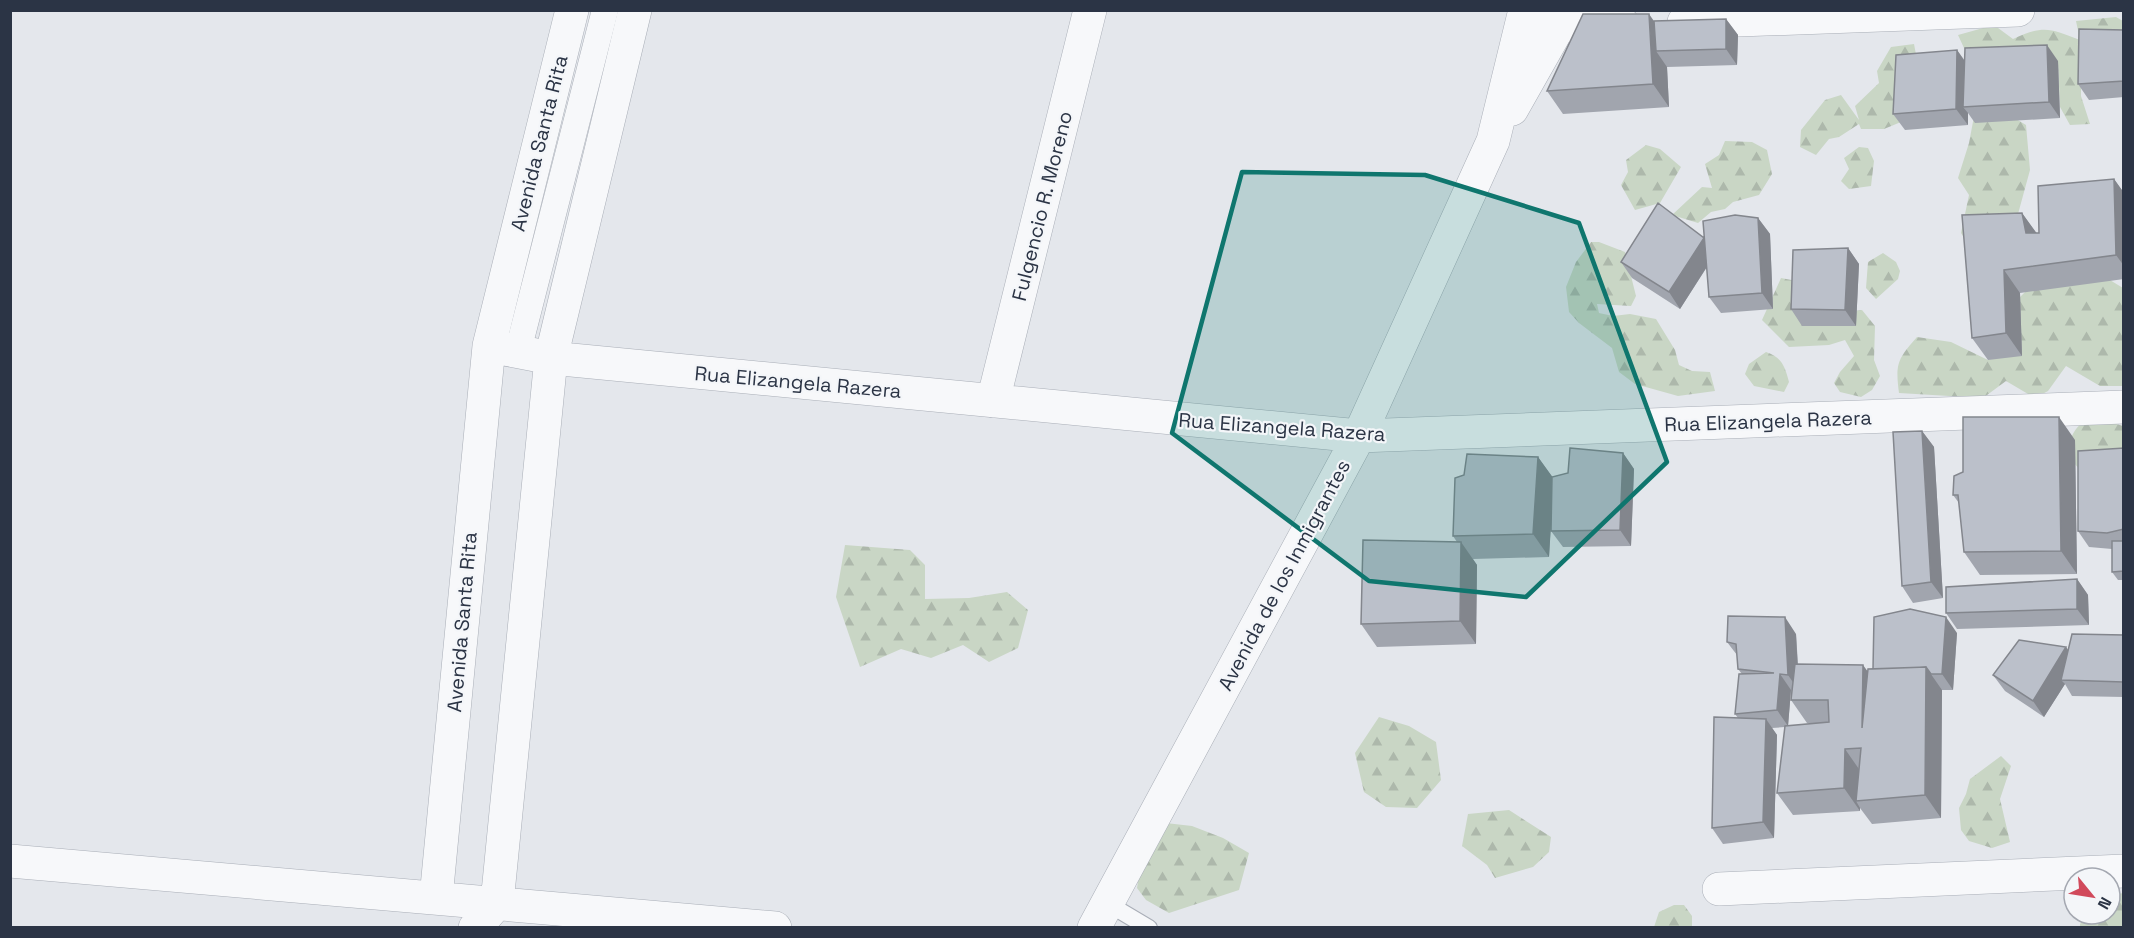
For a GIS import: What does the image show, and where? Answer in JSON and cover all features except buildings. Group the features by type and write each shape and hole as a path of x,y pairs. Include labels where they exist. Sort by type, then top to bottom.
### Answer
{"street":[{"name":"Avenida Santa Rita","path":"436,898 503,349 572,10"},
{"path":"551,358 503,349 605,10"},
{"path":"475,927 497,903 551,358 636,10"},
{"name":"Fulgencio R. Moreno","path":"993,401 1090,10"},
{"path":"1527,10 1564,18 2018,10"},
{"name":"Avenida de los Inmigrantes","path":"1101,915 1359,436 1493,141 1527,10"},
{"path":"1493,141 1564,18"},
{"name":"Rua Elizangela Razera","path":"551,358 1359,436 2124,407"},
{"path":"10,861 775,927"},
{"path":"1719,889 2124,871"}],"lane":[{"path":"1101,915 1149,927"}],"highlighted area":[{"path":"1242,172 1425,175 1579,223 1667,462 1526,597 1369,581 1172,433"}],"green space":[{"path":"2116,17 2123,21 2123,54 2081,66 2081,96 2090,124 2070,125 2060,107 2058,66 1970,61 1958,35 1994,25 2013,39 2046,30 2080,40 2076,21"},
{"path":"1914,44 1919,70 1901,122 1884,129 1861,129 1859,124 1839,137 1829,139 1816,155 1800,147 1801,130 1825,100 1841,95 1859,120 1855,106 1879,83 1877,71 1891,47"},
{"path":"1975,111 2013,117 2026,125 2030,170 2009,247 1972,250 1961,233 1969,195 1958,178 1969,143"},
{"path":"1725,141 1752,142 1767,150 1772,174 1759,195 1733,202 1725,209 1711,212 1698,223 1672,215 1702,187 1712,188 1705,164 1719,155"},
{"path":"1646,145 1660,149 1681,167 1660,203 1635,210 1621,185 1628,172 1626,160"},
{"path":"1859,147 1868,148 1874,161 1871,186 1849,189 1841,181 1849,169 1844,158"},
{"path":"1591,242 1599,242 1625,252 1636,296 1631,306 1597,304 1599,313 1613,316 1630,314 1656,319 1675,350 1679,365 1692,371 1710,372 1715,391 1678,396 1635,384 1619,372 1612,348 1579,323 1569,312 1566,287 1576,262"},
{"path":"1883,253 1896,262 1900,271 1898,279 1876,299 1866,288 1868,262"},
{"path":"2100,274 2123,288 2123,386 2100,386 2066,366 2048,391 2035,398 2006,381 1983,398 1899,393 1897,375 1899,362 1917,337 1951,342 1988,360 2008,352 2017,300 2031,286"},
{"path":"1781,278 1807,283 1837,313 1862,310 1875,326 1874,360 1880,376 1872,390 1861,397 1840,392 1834,383 1854,356 1845,340 1829,345 1789,347 1762,320"},
{"path":"1766,352 1776,357 1784,367 1789,382 1784,392 1754,386 1745,374 1749,364"},
{"path":"2094,417 2123,426 2123,469 2080,470 2068,456 2074,432"},
{"path":"845,545 910,550 925,565 925,599 969,598 1007,592 1028,610 1018,648 989,662 963,645 931,658 901,649 860,667 836,597"},
{"path":"1379,717 1409,726 1436,742 1441,780 1417,808 1386,807 1364,792 1355,753"},
{"path":"2001,756 2011,766 2000,799 2010,842 1992,848 1969,841 1961,830 1959,808 1970,779"},
{"path":"1509,810 1551,837 1549,852 1533,867 1495,878 1487,865 1462,846 1468,814"},
{"path":"1157,822 1192,826 1223,838 1249,853 1239,890 1169,913 1146,900 1137,888 1142,858"},
{"path":"2122,893 2123,927 2080,927 2122,926"},
{"path":"1674,905 1684,905 1692,916 1692,927 1654,927 1659,912"}]}
